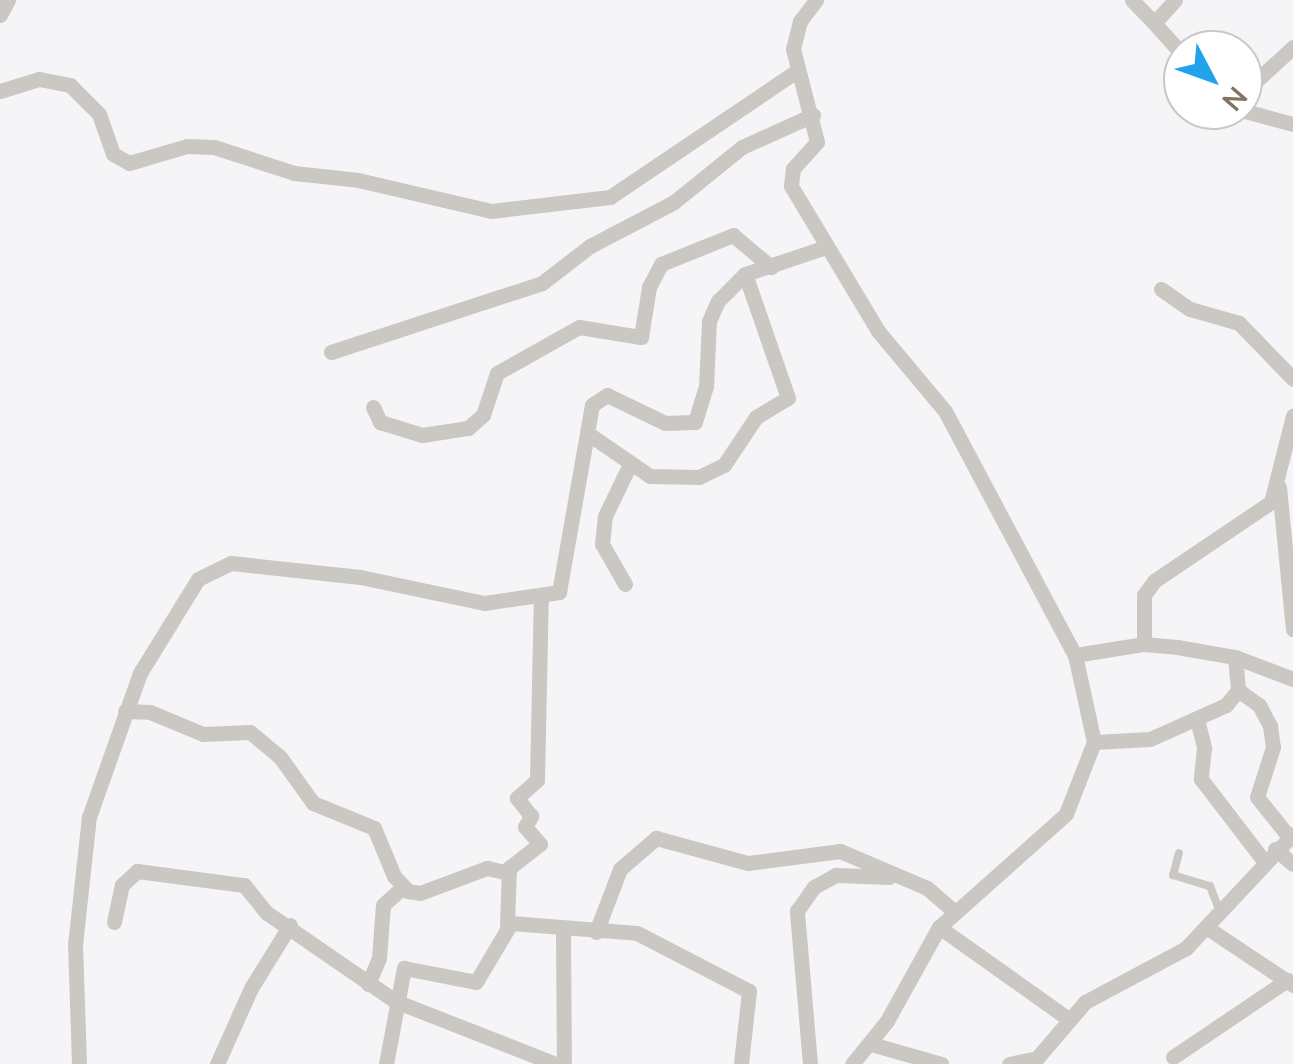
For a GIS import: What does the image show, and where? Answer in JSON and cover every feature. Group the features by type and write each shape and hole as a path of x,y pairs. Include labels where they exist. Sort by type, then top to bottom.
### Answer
{"street":[{"path":"0,15 8,0"},
{"path":"816,0 797,29 798,70 812,115 816,146 790,180 878,331 945,411 1075,656 1094,742 1079,789 1050,834 953,911 939,927 870,1044 852,1064"},
{"path":"1132,0 1163,33"},
{"path":"1154,23 1175,0"},
{"path":"1263,74 1293,46"},
{"path":"0,91 39,79 70,84 99,114 113,154 129,163 188,146 214,147 294,173 358,180 491,211 610,198 798,70"},
{"path":"331,352 542,282 590,246 674,202 742,147 812,115"},
{"path":"1263,116 1293,124"},
{"path":"373,407 380,422 422,435 468,428 483,415 497,373 579,326 641,337 653,272 661,264 733,236 771,267"},
{"path":"79,1064 80,862 125,712 184,596 217,566 360,577 484,603 559,592 566,582 592,405 607,395 665,422 694,422 706,387 709,321 746,274 826,247"},
{"path":"588,434 630,464 674,480 714,472 732,456 756,417 788,398 746,274"},
{"path":"1161,288 1190,309 1240,322 1293,379"},
{"path":"1293,416 1279,487 1293,629"},
{"path":"625,584 602,544 605,516 630,464"},
{"path":"1144,644 1144,595 1154,582 1258,516 1279,487"},
{"path":"386,1064 394,1001 410,965 476,982 508,925 508,873 520,854 540,844 525,827 532,816 518,798 537,780 541,594"},
{"path":"1075,656 1144,644 1236,657 1293,679"},
{"path":"1236,657 1238,690"},
{"path":"1094,742 1150,738 1197,718 1238,690"},
{"path":"1009,1064 1051,1048 1067,1018 1104,990 1167,961 1206,927 1291,835 1258,797 1271,758 1270,726 1259,705 1238,690"},
{"path":"125,712 150,712 203,734 250,732 280,757 313,802 374,828 402,887 420,892 481,870 508,873"},
{"path":"1197,718 1204,748 1200,780 1270,855 1293,864"},
{"path":"596,932 620,869 656,838 748,863 840,851 927,888 953,911"},
{"path":"114,922 126,879 146,870 244,885 267,913 290,925 394,1001 556,1064"},
{"path":"810,1064 797,911 814,887 836,874 898,878"},
{"path":"368,984 379,958 383,905 402,887"},
{"path":"217,1064 255,980 290,925"},
{"path":"508,925 637,933 749,991 741,1064"},
{"path":"939,927 1067,1018"},
{"path":"1173,1057 1290,982 1206,927"},
{"path":"563,931 564,1064"},
{"path":"870,1044 941,1064"}],"lane":[{"path":"1179,853 1173,876 1210,886 1220,912"}]}
